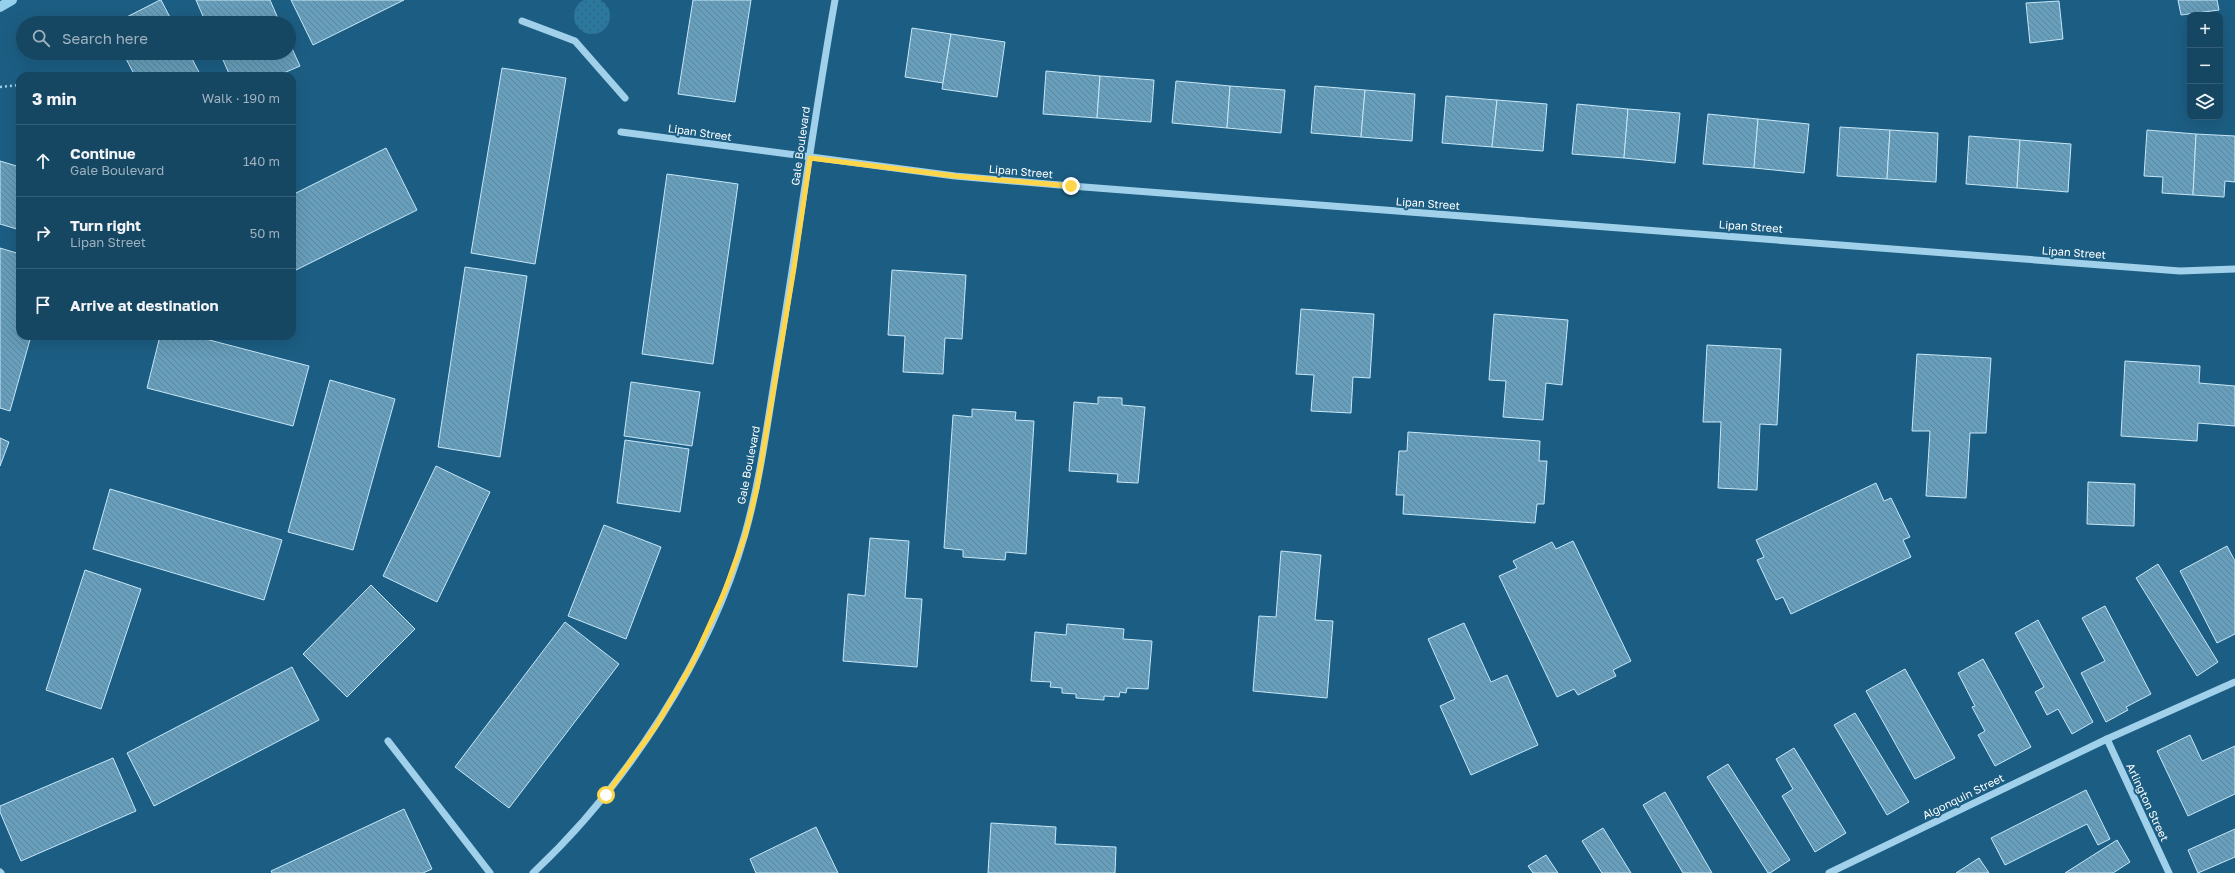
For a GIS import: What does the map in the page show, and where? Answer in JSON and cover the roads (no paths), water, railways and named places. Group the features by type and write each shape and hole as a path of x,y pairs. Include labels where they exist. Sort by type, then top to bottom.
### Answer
{"street":[{"name":"Gale Boulevard","path":"533,873 564,844 606,795 656,726 692,664 724,593 745,536 757,488 794,268 835,0"},
{"path":"522,21 575,41 625,98"},
{"name":"Lipan Street","path":"621,132 955,176 1256,202 1523,222 1559,222 2180,271 2235,269"},
{"name":"Algonquin Street","path":"1829,873 1844,870 2107,739 2235,682"},
{"name":"Arlington Street","path":"2107,739 2169,873"},
{"path":"388,741 490,873"}],"waterway":[{"path":"0,7 12,0"}]}
